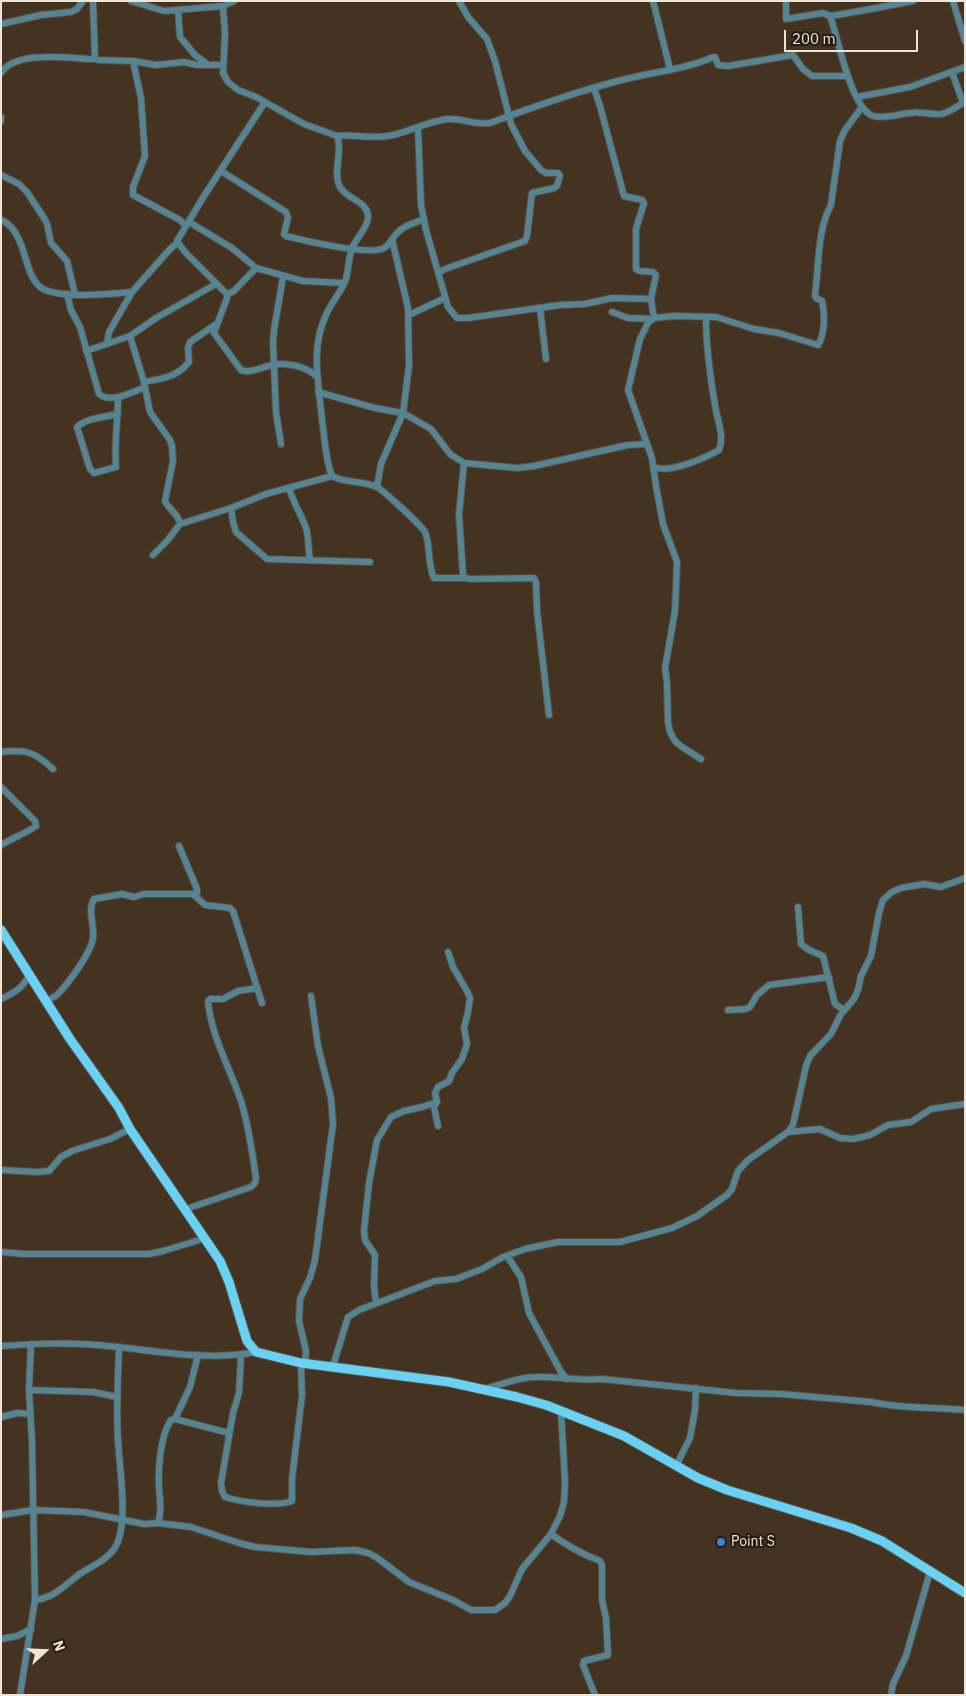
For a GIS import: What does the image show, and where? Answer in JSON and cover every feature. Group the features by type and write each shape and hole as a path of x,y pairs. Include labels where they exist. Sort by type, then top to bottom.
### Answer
{"main road":[{"path":"1,930 70,1038 119,1108 130,1129 220,1261 229,1282 247,1341 256,1352 303,1363 449,1382 517,1397 560,1411 624,1436 698,1478 727,1490 851,1528 882,1541 965,1593"}],"street":[{"path":"1,24 41,15 71,12 77,9 83,1"},
{"path":"93,1 95,58"},
{"path":"131,1 164,11 205,4 223,6 234,1"},
{"path":"438,273 525,241 532,193 534,191 554,188 560,180 560,174 543,172 529,156 517,136 509,116 492,50 459,1"},
{"path":"653,1 670,69"},
{"path":"786,1 786,19 824,14 830,16 852,14 863,10 913,1"},
{"path":"953,1 965,41"},
{"path":"223,6 223,65 225,78 232,86 304,124 337,136 386,137 440,120 452,119 480,124 594,88 652,72 686,67 715,57 718,65 728,66 793,55 803,69 812,76 848,76"},
{"path":"178,10 180,37 195,55 208,65"},
{"path":"830,16 848,76 862,107 871,115 878,117 918,112 942,114 964,103 952,72"},
{"path":"1,73 13,63 29,58 95,58 98,60 156,65 184,62 198,65 223,65"},
{"path":"133,62 141,98 145,156 132,192 135,197 232,248 256,268 283,277 304,281 344,283"},
{"path":"857,97 910,87 965,67"},
{"path":"594,88 624,196 642,200 644,203 636,229 636,269 653,272 656,275 651,299 653,318"},
{"path":"227,294 178,243 178,237 265,102"},
{"path":"612,312 628,318 674,316 725,319 754,329 779,333 818,345 822,338 823,308 822,301 816,298 815,295 819,253 827,213 831,205 840,141 845,130 862,107"},
{"path":"418,128 420,184 424,219 445,298 452,314 457,318 462,319 585,304 612,298 651,299"},
{"path":"332,476 328,462 316,376 317,352 325,316 344,283 352,249 367,223 368,216 364,206 344,192 339,186 337,170 339,142 337,136"},
{"path":"220,171 286,212 288,218 284,232 286,236 352,249 376,251 388,246 402,229 424,219"},
{"path":"1,175 12,179 23,188 44,218 51,243 66,261 75,294"},
{"path":"1,220 8,224 15,232 39,286 42,288 67,294 132,292"},
{"path":"377,487 381,464 403,413 409,366 409,315 392,239"},
{"path":"107,344 109,332 132,292 171,248 178,243"},
{"path":"227,294 234,291 256,268"},
{"path":"281,444 276,412 274,330 283,277"},
{"path":"86,351 130,336 156,318 216,284"},
{"path":"67,294 71,310 80,327 99,394 104,398 118,397 144,385 170,378 178,373 189,362 188,348 190,342 216,325"},
{"path":"227,294 214,330 215,336 225,347 240,370 251,371 275,364 303,367 316,376"},
{"path":"409,315 445,298"},
{"path":"540,308 546,359"},
{"path":"654,467 661,470 672,468 708,456 719,450 721,446 721,432 715,405 706,338 706,317"},
{"path":"653,318 648,323 640,339 628,390 654,467 663,524 675,552 677,562 675,611 665,668 670,732 675,741 682,747 702,759"},
{"path":"130,336 150,412 170,440 172,446 173,461 165,501 178,517 180,524"},
{"path":"318,392 376,408 403,413 431,429 450,454 464,463 517,468 628,445 647,444"},
{"path":"118,397 118,414 115,441 116,467 94,473 90,470 77,427 89,420 118,414"},
{"path":"464,463 459,515 460,549 465,578"},
{"path":"153,555 180,524 231,508 266,494 332,476 344,481 377,487 425,532 434,578 534,578 536,582 537,611 549,714"},
{"path":"290,488 292,498 298,507 306,530 310,560"},
{"path":"231,508 236,532 263,556 272,559 370,562"},
{"path":"1,752 16,751 36,754 53,769"},
{"path":"1,787 35,821 36,826 1,845"},
{"path":"47,1001 56,996 69,981 92,943 92,905 94,899 122,894 134,897 144,894 192,894 198,891 179,846"},
{"path":"333,1366 348,1317 352,1313 435,1280 456,1279 524,1249 558,1242 620,1242 672,1228 697,1216 727,1196 732,1189 738,1171 748,1160 788,1132 794,1121 808,1061 812,1053 831,1034 844,1010 856,994 861,976 871,956 883,900 892,892 902,888 924,884 941,887 965,878"},
{"path":"192,894 205,905 230,908 234,911 262,1003"},
{"path":"798,907 801,944 808,950 824,956 835,1004 844,1010"},
{"path":"438,1126 434,1107 437,1102 435,1093 438,1087 449,1081 462,1059 467,1044 464,1028 470,998 453,967 448,952"},
{"path":"1,999 17,992 29,975"},
{"path":"728,1010 750,1007 756,995 769,985 830,977"},
{"path":"186,1209 251,1187 255,1183 256,1178 248,1127 214,1030 208,1001 210,999 223,999 232,993 257,988"},
{"path":"241,1355 239,1393 229,1433 221,1483 222,1492 225,1497 232,1499 285,1504 292,1501 292,1479 302,1396 303,1363 306,1351 299,1321 300,1299 310,1278 315,1260 333,1124 332,1098 318,1046 311,996"},
{"path":"376,1303 374,1287 375,1255 365,1240 364,1231 369,1184 377,1140 391,1117 404,1111 437,1102"},
{"path":"788,1132 820,1129 840,1138 853,1139 870,1135 888,1125 911,1122 930,1109 965,1104"},
{"path":"1,1170 49,1171 61,1157 72,1151 110,1139 130,1129"},
{"path":"1,1252 24,1254 148,1254 206,1238"},
{"path":"507,1256 521,1277 529,1313 557,1365 567,1379"},
{"path":"1,1346 68,1343 198,1355 241,1355 256,1352"},
{"path":"20,1695 35,1600 29,1390 31,1344"},
{"path":"35,1600 46,1599 103,1560 114,1550 118,1542 122,1519 122,1470 118,1441 117,1397 119,1348"},
{"path":"158,1523 161,1508 159,1480 161,1451 168,1424 171,1420 175,1419 190,1388 198,1355"},
{"path":"483,1389 535,1376 567,1379 610,1379 736,1393 781,1394 864,1401 914,1408 965,1410"},
{"path":"676,1466 690,1438 695,1410 696,1388"},
{"path":"29,1390 93,1392 117,1397"},
{"path":"1,1515 33,1510 84,1512 144,1524 158,1523 204,1530 239,1543 255,1546 312,1552 355,1550 368,1552 409,1582 453,1600 471,1610 494,1610 505,1603 528,1561 555,1528 564,1502 565,1482 560,1411"},
{"path":"1,1417 17,1413 30,1414"},
{"path":"175,1419 229,1433"},
{"path":"551,1534 584,1555 600,1561 602,1565 602,1600 606,1618 608,1655 584,1661 583,1665 595,1695"},
{"path":"891,1695 893,1684 906,1656 930,1572"},
{"path":"1,1639 17,1636 31,1629"}],"place":[{"name":"Point S","path":"721,1542"}]}
